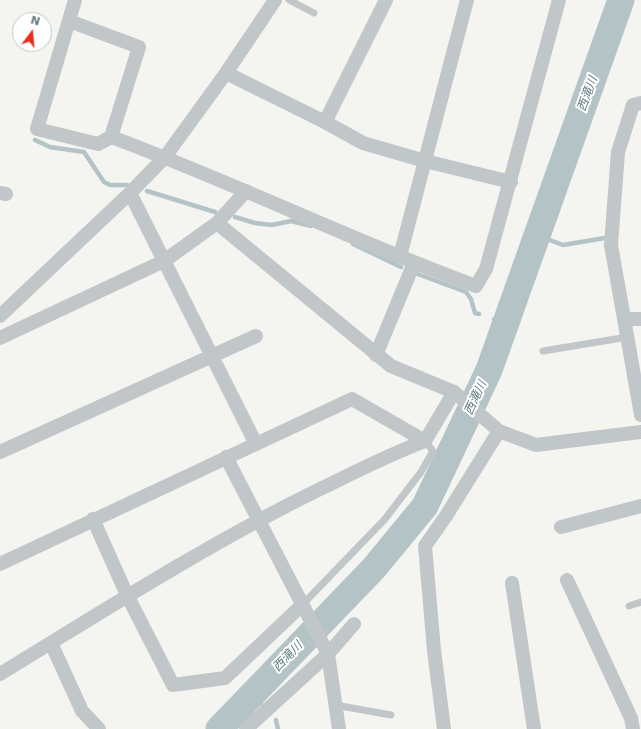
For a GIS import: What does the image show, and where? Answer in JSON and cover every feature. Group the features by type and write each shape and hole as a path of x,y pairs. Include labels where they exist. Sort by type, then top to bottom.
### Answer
{"street":[{"path":"70,21 140,47 111,137 98,144 37,129 75,0"},
{"path":"0,316 130,192 164,157 226,73 275,0"},
{"path":"325,122 386,0"},
{"path":"400,256 467,0"},
{"path":"111,137 246,191 414,263 476,286 486,269 559,0"},
{"path":"226,73 325,122 363,143 425,161 510,182"},
{"path":"641,103 634,105 618,152 611,245 641,415"},
{"path":"0,338 164,261 217,222 246,191"},
{"path":"130,192 213,355 256,444"},
{"path":"217,222 376,355 391,366 457,395 499,431 536,445 641,432"},
{"path":"376,355 414,263"},
{"path":"625,319 641,318"},
{"path":"0,452 256,336"},
{"path":"0,674 127,595 259,519 390,454 426,441 457,395"},
{"path":"0,564 93,519 352,399 426,441"},
{"path":"444,729 434,650 425,546 446,516 499,431"},
{"path":"226,457 325,648 339,729"},
{"path":"561,527 641,506"},
{"path":"93,519 127,595 172,685 225,678 305,611"},
{"path":"567,580 631,718 633,729"},
{"path":"512,583 534,729"},
{"path":"246,729 325,648 354,624"},
{"path":"51,643 82,710 99,729"}],"lane":[{"path":"289,0 314,13"},
{"path":"543,351 628,337"},
{"path":"305,611 385,520 420,472 434,451 426,441"},
{"path":"628,606 641,602"},
{"path":"335,705 391,715"}],"waterway":[{"name":"西滝川","path":"219,729 374,568 425,506 489,370 621,0"},
{"path":"35,140 50,147 84,152 104,182 110,185 127,185"},
{"path":"147,191 215,212"},
{"path":"235,217 255,223 272,225 291,221 311,226"},
{"path":"536,235 563,245 605,238"},
{"path":"353,244 401,267"},
{"path":"415,273 466,292 471,299 475,313 479,314"},
{"path":"494,319 506,322"},
{"path":"252,695 261,703"},
{"path":"276,720 278,729"}]}
